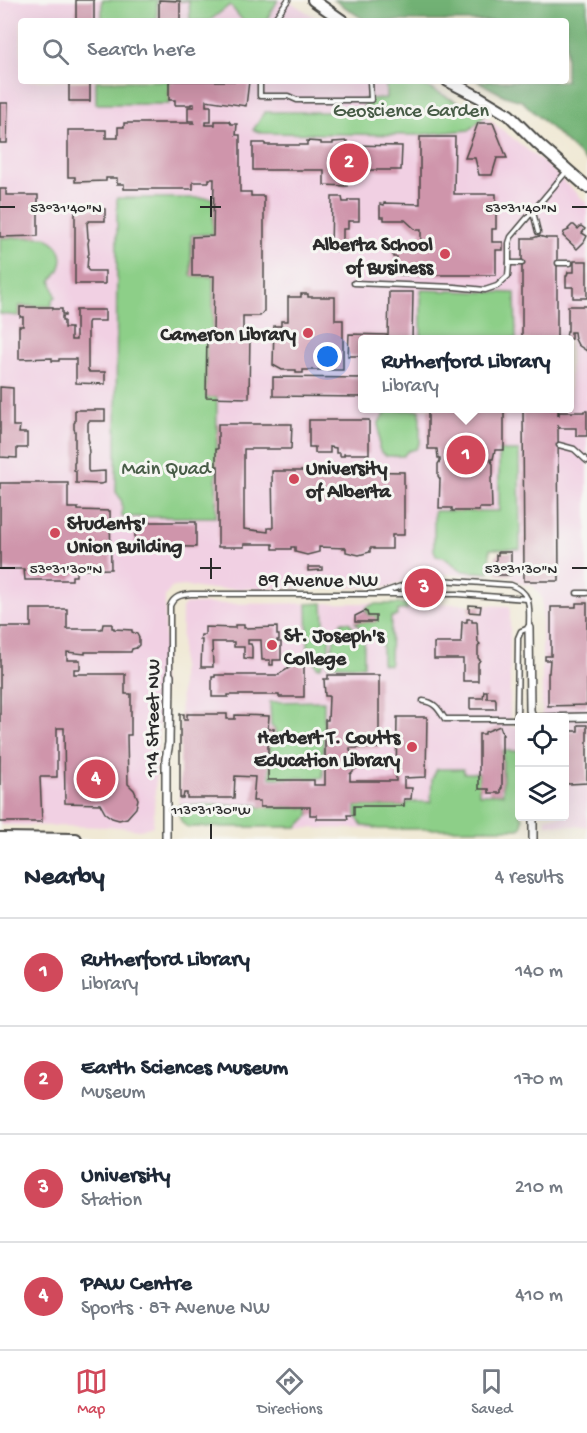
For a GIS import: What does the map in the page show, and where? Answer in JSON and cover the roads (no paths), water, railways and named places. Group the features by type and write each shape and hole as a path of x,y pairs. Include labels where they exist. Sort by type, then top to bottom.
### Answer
{"street":[{"path":"313,0 339,18"},
{"path":"454,84 509,116 587,187"},
{"path":"529,628 531,713"},
{"name":"114 Street NW","path":"166,839 166,759 169,743 170,676"},
{"path":"569,717 587,717"},
{"path":"533,821 533,839"},
{"path":"0,838 76,839"}],"lane":[{"path":"276,18 288,0"},
{"path":"260,84 260,96 288,96 297,100 371,100 370,84"},
{"path":"354,283 485,290 497,286 508,276 510,240 568,169"},
{"path":"533,212 538,232"},
{"path":"509,264 522,263"},
{"path":"558,263 570,263"},
{"path":"559,445 574,449 587,461"},
{"path":"378,594 426,579 511,585 522,590 529,607 529,628 521,631 518,638 518,713"},
{"path":"577,593 587,593"},
{"name":"89 Avenue NW","path":"174,599 191,594 467,594 527,599"},
{"name":"114 Street NW","path":"170,676 170,606 174,599"},
{"path":"423,701 434,704 445,719 515,719"}],"place":[{"name":"Earth Sciences Museum","path":"349,163"},
{"name":"Alberta School of Business","path":"445,254"},
{"name":"Cameron Library","path":"308,333"},
{"name":"Rutherford Library","path":"466,455"},
{"name":"University of Alberta","path":"294,479"},
{"name":"Students' Union Building","path":"55,533"},
{"name":"University","path":"424,588"},
{"name":"St. Joseph's College","path":"272,645"},
{"name":"Herbert T. Coutts Education Library","path":"412,747"},
{"name":"PAW Centre","path":"96,779"}],"park label":[{"name":"Geoscience Garden","path":"411,109"},
{"name":"Main Quad","path":"166,467"}]}
